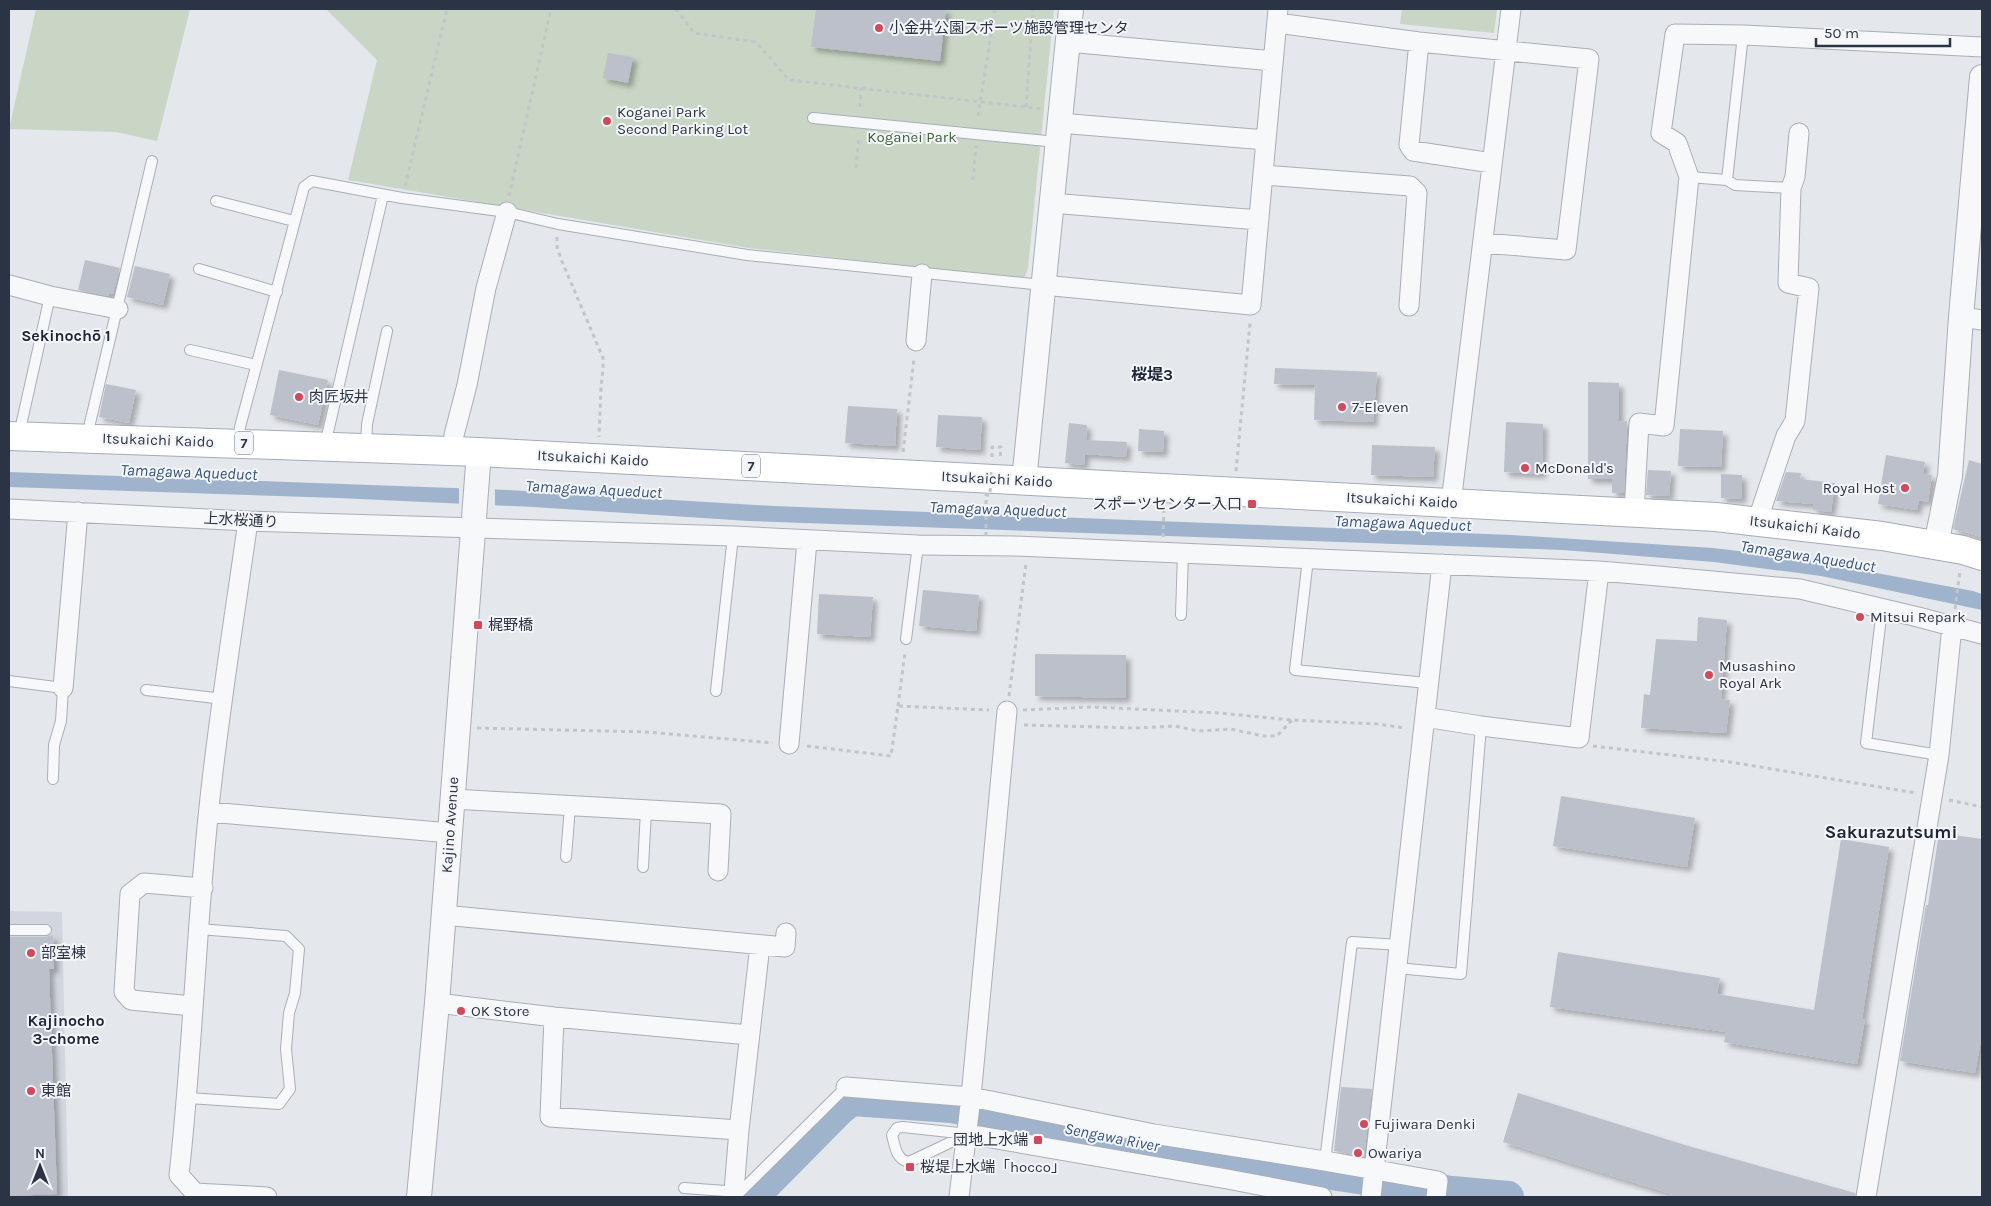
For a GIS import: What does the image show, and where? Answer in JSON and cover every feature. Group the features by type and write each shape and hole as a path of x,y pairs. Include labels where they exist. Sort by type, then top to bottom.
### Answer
{"main road":[{"name":"Itsukaichi Kaido","path":"15,436 466,452 1634,513 1757,522 1882,536 1936,545 1982,556"}],"street":[{"path":"1024,481 1071,9"},
{"path":"1451,503 1511,9"},
{"path":"1043,285 1251,305 1278,16 1419,42 1589,59 1566,250 1484,243"},
{"path":"1634,513 1639,422 1664,426 1689,177 1676,143 1661,133 1675,34 1743,35 1982,46"},
{"path":"1068,42 1273,61"},
{"path":"1419,42 1409,145 1413,151 1492,163"},
{"path":"1936,545 1950,476 1971,318 1982,77"},
{"path":"1059,125 1266,140"},
{"path":"1757,522 1786,436 1795,421 1803,348 1809,288 1788,283 1792,188 1795,177 1799,133"},
{"path":"1263,175 1410,186 1417,193 1409,306"},
{"path":"1051,203 1259,220"},
{"path":"466,452 454,435 468,385 486,288 507,212"},
{"path":"916,341 922,274"},
{"path":"9,285 50,296 118,309"},
{"name":"Kajino Avenue","path":"420,1197 437,1003 477,480 466,452"},
{"name":"上水桜通り","path":"9,509 248,521 474,523 808,541 1014,546 1599,572 1800,589 1882,608 1953,620 1982,634"},
{"path":"63,688 78,512"},
{"path":"248,521 209,812 192,1006 188,1098 179,1176 195,1193 267,1197"},
{"path":"789,744 808,541"},
{"path":"1371,1197 1376,1169 1427,683 1442,564"},
{"path":"1424,724 1481,726 1579,738 1599,572"},
{"path":"1866,1197 1939,755 1953,620"},
{"path":"959,1197 972,1097 1006,718"},
{"path":"452,799 721,814 718,870"},
{"path":"209,812 450,833"},
{"path":"192,1006 131,1000 124,992 130,894 144,883 202,888"},
{"path":"443,915 785,947 786,933"},
{"path":"734,1191 760,945"},
{"path":"437,1003 554,1017 749,1035"},
{"path":"554,1017 550,1117 739,1130"},
{"path":"846,1087 972,1097 1154,1134 1376,1169 1437,1189"},
{"path":"968,1129 1322,1197"}],"lane":[{"path":"1727,180 1743,35"},
{"path":"812,118 1059,125"},
{"path":"89,438 90,423 152,161"},
{"path":"1689,177 1727,180 1735,185 1792,188"},
{"path":"239,443 240,427 277,292 294,221 304,187 312,181 383,195 507,212 558,224 747,255 1043,285"},
{"path":"327,446 328,432 383,195"},
{"path":"216,201 294,221"},
{"path":"199,270 277,292"},
{"path":"15,436 22,421 50,296"},
{"path":"366,448 367,424 387,330"},
{"path":"190,350 256,365"},
{"path":"716,691 733,536"},
{"path":"906,638 918,545"},
{"path":"1180,615 1183,553"},
{"path":"1308,559 1295,670 1427,683"},
{"path":"1882,608 1866,743 1939,755"},
{"path":"9,682 63,688 60,721 54,745 53,778"},
{"path":"146,690 224,699"},
{"path":"1397,968 1461,974 1481,726"},
{"path":"566,857 570,806"},
{"path":"643,867 646,811"},
{"path":"188,1098 279,1104 290,1090 286,1049 289,1013 295,993 299,949 286,936 199,929"},
{"path":"9,930 46,930"},
{"path":"1325,1161 1352,942 1400,945"},
{"path":"684,1188 740,1192 846,1087"},
{"path":"904,1126 968,1129 909,1162 902,1161 899,1158 892,1135 897,1128 904,1126"}],"path":[{"path":"402,198 447,9"},
{"path":"507,212 551,9"},
{"path":"676,9 694,33 756,42 789,80 1026,108 1059,125"},
{"path":"978,116 995,9"},
{"path":"1026,108 1033,9"},
{"path":"860,108 861,88"},
{"path":"856,168 859,133"},
{"path":"973,180 976,142"},
{"path":"558,224 558,248 561,259 602,358 604,368 601,388 598,459"},
{"path":"1234,492 1251,305"},
{"path":"901,474 916,341"},
{"path":"986,536 986,495 990,495 991,471"},
{"path":"1163,542 1164,507"},
{"path":"1006,718 1028,548"},
{"path":"1953,620 1960,573"},
{"path":"457,728 646,732 789,744 891,756 906,638"},
{"path":"898,706 1006,718 1136,728 1175,726 1198,731 1230,729 1264,736 1277,736 1292,720"},
{"path":"1006,718 1091,707 1218,713 1292,720 1424,724"},
{"path":"1588,745 1730,762 1932,796 1982,807"}],"shaded area":[{"path":"9,911 62,912 68,1197 9,1197"}],"green space":[{"path":"36,9 190,9 157,141 116,132 9,129"},
{"name":"Koganei Park","path":"326,9 1054,9 1028,268 1024,279 749,248 348,180 377,60"},
{"path":"1402,9 1497,9 1494,33 1400,24"}],"water":[{"path":"9,472 508,490 774,506 1512,535 1713,548 1796,558 1973,591 1982,594 1982,610 1821,576 1714,562 1563,550 749,521 533,507 338,498 9,487"}],"pier":[{"path":"459,486 495,487 495,508 459,506"}],"building":[{"name":"小金井公園スポーツ施設管理センタ","path":"816,9 946,9 940,61 811,47"},
{"path":"608,53 633,57 628,83 603,78"},
{"path":"85,260 120,268 113,294 109,293 108,296 78,290"},
{"path":"135,266 170,274 163,305 127,297"},
{"path":"1275,368 1377,372 1373,422 1314,420 1315,385 1274,384"},
{"name":"肉匠坂井","path":"279,370 328,380 318,425 270,415"},
{"path":"1588,382 1619,383 1619,422 1627,421 1624,493 1612,493 1612,479 1588,479"},
{"path":"106,384 136,390 129,423 99,417"},
{"path":"848,406 897,409 895,446 845,443"},
{"path":"938,415 982,417 980,450 936,447"},
{"path":"1506,422 1543,424 1542,474 1504,472"},
{"path":"1069,423 1087,425 1086,440 1127,442 1126,457 1085,454 1084,465 1065,463"},
{"path":"1139,429 1164,431 1163,452 1138,451"},
{"path":"1680,429 1723,431 1721,467 1678,466"},
{"path":"1372,445 1435,447 1433,477 1371,475"},
{"name":"Royal Host","path":"1886,455 1925,462 1923,474 1932,475 1928,502 1919,500 1917,510 1878,504"},
{"path":"1969,460 1982,464 1982,537 1953,529"},
{"path":"1648,470 1671,471 1669,496 1646,495"},
{"path":"1786,472 1801,473 1800,479 1835,483 1831,512 1813,510 1813,504 1776,501"},
{"path":"1721,474 1742,475 1742,499 1721,498"},
{"path":"923,590 979,595 976,631 919,626"},
{"path":"819,594 873,597 870,637 817,634"},
{"name":"Musashino Royal Ark","path":"1698,617 1727,620 1721,699 1730,700 1726,733 1641,728 1644,694 1650,695 1656,639 1697,641"},
{"path":"1035,654 1126,655 1126,698 1035,696"},
{"path":"1561,796 1695,818 1687,867 1553,846"},
{"path":"1939,833 1982,839 1982,1046 1980,1045 1975,1073 1900,1061"},
{"path":"1841,839 1889,847 1862,1019 1865,1019 1857,1064 1724,1042 1726,1032 1550,1007 1558,952 1720,978 1717,994 1814,1010"},
{"name":"東館","path":"53,935 54,969 49,969 57,1194 9,1196 9,937 46,937"},
{"path":"1341,1087 1372,1089 1364,1157 1334,1151"},
{"path":"1518,1093 1685,1145 1855,1193 1855,1197 1670,1197 1671,1194 1503,1142"}],"waterway":[{"name":"Sengawa River","path":"753,1197 840,1109 852,1100 951,1107 1232,1159 1452,1192 1508,1197"}],"place":[{"name":"小金井公園スポーツ施設管理センタ","path":"879,28"},
{"name":"Koganei Park Second Parking Lot","path":"607,121"},
{"name":"肉匠坂井","path":"299,397"},
{"name":"7-Eleven","path":"1342,407"},
{"name":"McDonald's","path":"1525,468"},
{"name":"Royal Host","path":"1905,488"},
{"name":"スポーツセンター入口","path":"1252,504"},
{"name":"Mitsui Repark","path":"1860,617"},
{"name":"梶野橋","path":"478,625"},
{"name":"Musashino Royal Ark","path":"1709,675"},
{"name":"部室棟","path":"31,953"},
{"name":"OK Store","path":"461,1011"},
{"name":"東館","path":"31,1091"},
{"name":"Fujiwara Denki","path":"1364,1124"},
{"name":"団地上水端","path":"1038,1140"},
{"name":"Owariya","path":"1358,1153"},
{"name":"桜堤上水端「hocco」","path":"910,1167"}],"district":[{"name":"Sekinochō 1","path":"66,335"},
{"name":"桜堤3","path":"1152,374"},
{"name":"Sakurazutsumi","path":"1891,832"},
{"name":"Kajinocho 3-chome","path":"66,1029"}],"water label":[{"name":"Tamagawa Aqueduct","path":"189,472"},
{"name":"Tamagawa Aqueduct","path":"594,489"},
{"name":"Tamagawa Aqueduct","path":"998,509"},
{"name":"Tamagawa Aqueduct","path":"1403,523"},
{"name":"Tamagawa Aqueduct","path":"1808,556"}]}
